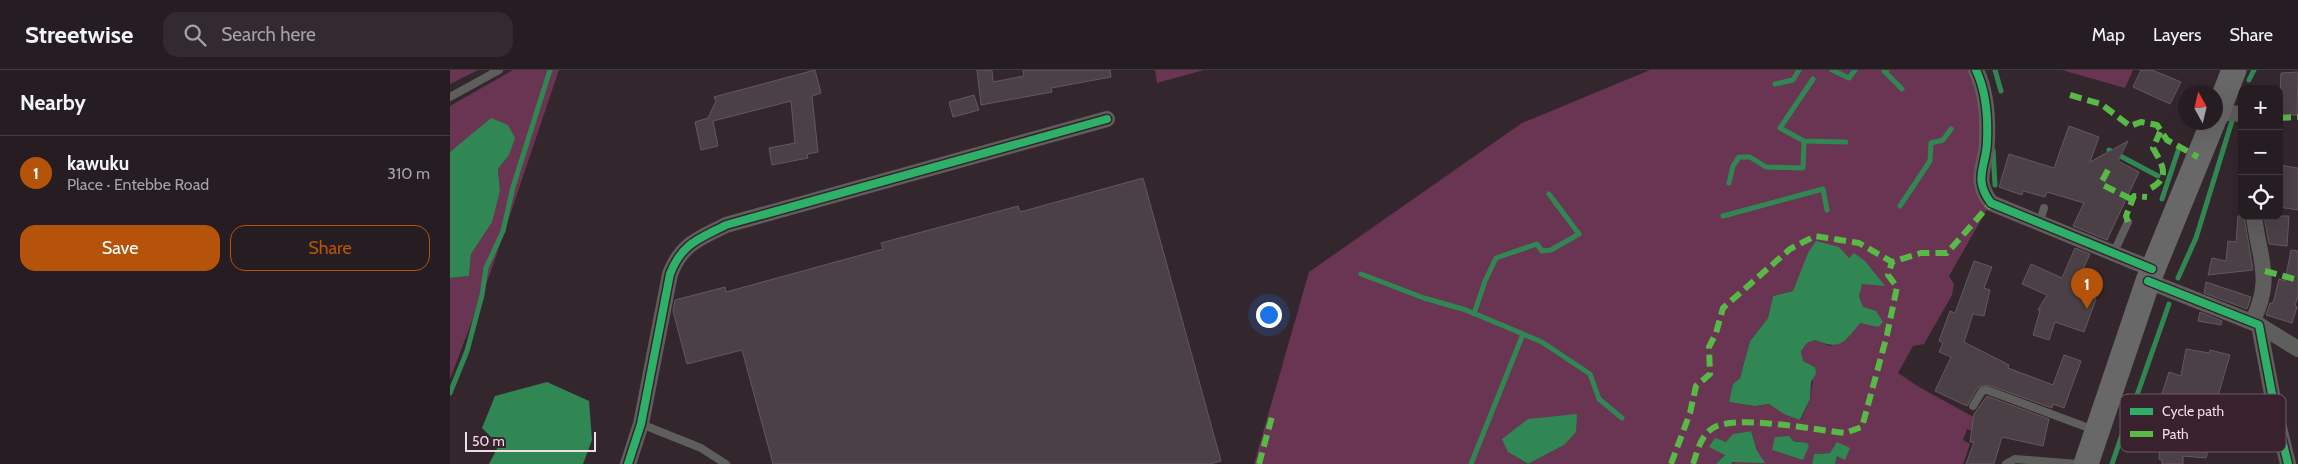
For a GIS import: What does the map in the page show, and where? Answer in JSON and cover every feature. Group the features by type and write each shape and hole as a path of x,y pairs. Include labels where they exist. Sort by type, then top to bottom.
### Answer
{"main road":[{"path":"2223,97 2234,70"},
{"path":"2086,464 2150,275 2210,130"}],"street":[{"path":"1976,70 1984,90 1987,122 1986,152 1980,176 1984,194 1991,203 2041,216 2150,275 2256,324 2298,349"},
{"path":"2223,116 2238,114"},
{"path":"628,464 641,424 670,274 677,257 692,243 726,225 1107,119"},
{"path":"2255,220 2265,272 2264,291 2256,324 2271,394"}],"lane":[{"path":"450,97 499,70"},
{"path":"2113,254 2128,222"},
{"path":"1973,406 1982,391 1987,390 2096,431"},
{"path":"641,424 701,448 726,464"},
{"path":"2006,464 2015,458 2077,464"}],"shaded area":[{"path":"450,70 478,70 450,84"},
{"path":"513,70 559,70 491,271 450,379 450,278 469,276 471,254 491,222 500,191 498,169 509,155 456,147 450,152 450,106"},
{"path":"1155,70 1204,70 1157,83"},
{"path":"1650,70 1970,70 1978,99 1989,206 1949,276 1954,284 1952,295 1924,344 1913,346 1898,373 1919,387 1979,420 1975,432 1967,429 1963,440 1970,444 1963,464 1835,464 1837,456 1830,453 1814,454 1812,464 1731,464 1757,451 1751,431 1734,434 1726,442 1725,455 1716,464 1528,464 1564,445 1508,452 1527,464 1254,464 1309,272 1522,123","holes":["1839,248 1849,258 1861,284 1859,296 1863,308 1878,327 1860,322 1847,339 1830,346 1815,340 1807,343 1801,351 1803,361 1815,367 1810,399 1801,420 1769,404 1755,406 1730,402 1733,384 1740,378 1750,341 1768,318 1773,296 1793,291 1801,273","1793,441 1799,441 1803,460 1772,450"]},
{"path":"2062,70 2133,70 2125,88"},
{"path":"491,118 508,125 515,138 509,155 498,169 500,191 492,222 471,254 469,276 450,278 450,152"},
{"path":"1816,241 1839,247 1849,258 1854,253 1865,261 1885,286 1862,284 1859,296 1863,307 1876,311 1883,322 1878,327 1860,323 1846,340 1841,343 1830,345 1815,340 1807,343 1801,351 1803,361 1815,367 1816,374 1811,382 1810,399 1800,420 1784,414 1769,404 1755,406 1729,402 1733,384 1740,378 1750,341 1768,318 1773,296 1793,291 1808,253"},
{"path":"547,382 589,401 592,440 583,464 489,464 499,445 482,428 495,396"},
{"path":"1577,414 1576,432 1564,445 1528,464 1508,452 1502,439 1528,419"},
{"path":"1751,431 1757,451 1765,463 1733,462 1731,464 1716,464 1725,455 1709,447 1715,438 1726,442 1733,434"},
{"path":"1789,436 1793,441 1807,443 1809,446 1803,460 1772,450 1775,437"},
{"path":"1837,442 1850,448 1845,460 1837,456 1835,464 1812,464 1814,454 1830,453"}],"building":[{"path":"815,70 821,93 812,96 818,152 807,154 808,158 772,165 769,148 795,143 791,101 713,121 718,146 701,150 695,122 708,118 716,101 714,97"},
{"path":"977,70 992,70 993,82 1024,76 1023,70 1110,70 1111,77 1051,88 1052,92 981,105"},
{"path":"2141,70 2152,70 2181,82 2170,104 2133,87"},
{"path":"2298,72 2297,115 2283,115 2281,73"},
{"path":"974,95 979,110 953,117 949,102"},
{"path":"2069,126 2099,137 2090,162 2128,141 2118,161 2139,172 2107,240 2073,226 2084,203 2047,192 2045,197 2023,191 2022,195 1999,187 2009,154 2054,168"},
{"path":"2283,166 2298,168 2298,210 2283,208"},
{"path":"1143,178 1221,461 1210,464 773,464 742,350 687,364 673,311 675,300 725,287 726,292 883,249 881,243 1018,206 1020,212"},
{"path":"2238,216 2238,220 2245,220 2253,270 2208,275 2212,258 2226,261 2228,241 2236,242"},
{"path":"2283,216 2289,216 2287,246 2269,244 2265,220 2283,220"},
{"path":"2075,248 2090,254 2073,291 2096,299 2084,332 2055,322 2049,340 2033,335 2040,311 2038,310 2047,295 2022,284 2031,264 2062,278"},
{"path":"2291,250 2298,251 2298,295 2295,306 2297,307 2292,323 2266,315 2270,303 2273,303 2279,279 2285,281"},
{"path":"1974,261 1992,267 1984,288 1990,290 1984,316 1973,314 1964,342 2009,365 2008,368 2053,385 2064,355 2081,361 2064,408 2053,404 2052,408 1988,385 1978,387 1967,406 1935,391 1951,357 1939,352 1943,343 1939,341 1950,311 1955,313"},
{"path":"2206,282 2251,297 2247,309 2204,293"},
{"path":"2200,312 2222,321 2221,325 2198,321"},
{"path":"2186,349 2209,353 2210,350 2230,355 2219,394 2162,394 2169,372 2181,376"},
{"path":"1987,396 2049,419 2043,446 2002,437 1994,464 1966,464 1974,442 1970,442 1974,414"},
{"path":"2159,452 2208,452 2206,458 2183,456 2183,464 2162,464 2162,460 2159,459"}],"waterway":[{"path":"450,393 467,351 482,295 486,268 503,231 513,187 550,70"},
{"path":"1775,84 1793,80 1799,70"},
{"path":"1832,70 1849,78 1855,70"},
{"path":"1887,70 1884,71 1902,89"},
{"path":"1995,70 2001,91"},
{"path":"2249,80 2254,70"},
{"path":"1813,79 1780,128 1804,141 1846,142"},
{"path":"2178,278 2196,238 2232,121"},
{"path":"1900,206 1930,161 1931,143 1943,140 1951,129"},
{"path":"1729,183 1733,166 1739,157 1750,157 1766,167 1803,168 1804,141"},
{"path":"1993,150 1995,185"},
{"path":"2109,150 2158,176"},
{"path":"2162,199 2178,151"},
{"path":"1723,216 1823,189 1827,210"},
{"path":"1474,314 1485,281 1496,258 1537,244 1542,251 1551,250 1579,234 1549,194"},
{"path":"1361,274 1424,298 1466,310 1542,342 1590,374 1599,399 1622,418"},
{"path":"2137,394 2169,304"},
{"path":"1471,464 1523,334"},
{"path":"2112,464 2120,441"}],"marked path":[{"path":"2070,95 2101,104 2130,126 2141,122 2157,125 2167,140 2198,157"},
{"path":"2283,118 2298,117"},
{"path":"2151,188 2157,184 2163,175 2162,165 2153,148 2160,132"},
{"path":"2108,170 2102,181 2103,185 2133,200"},
{"path":"2128,222 2126,216 2134,196 2147,197"},
{"path":"1671,464 1690,413 1696,386 1710,374 1709,347 1716,333 1723,308 1790,249 1815,236 1859,243 1892,262 1921,253 1947,253 1991,203"},
{"path":"1693,464 1705,435 1713,428 1724,424 1739,422 1776,424 1845,433 1862,427 1887,335 1897,287 1888,275 1892,262"},
{"path":"2265,271 2298,280"},
{"path":"1259,464 1273,413"}],"cycle path":[{"path":"1976,70 1986,104 1987,122 1986,149 1981,179 1985,194 1991,203 2152,269"},
{"path":"628,464 641,424 670,274 680,255 692,243 726,225 1107,119"},
{"path":"2148,281 2259,325 2272,394"},
{"path":"2285,452 2288,464"}],"place":[{"name":"kawuku","path":"2087,309"}]}
